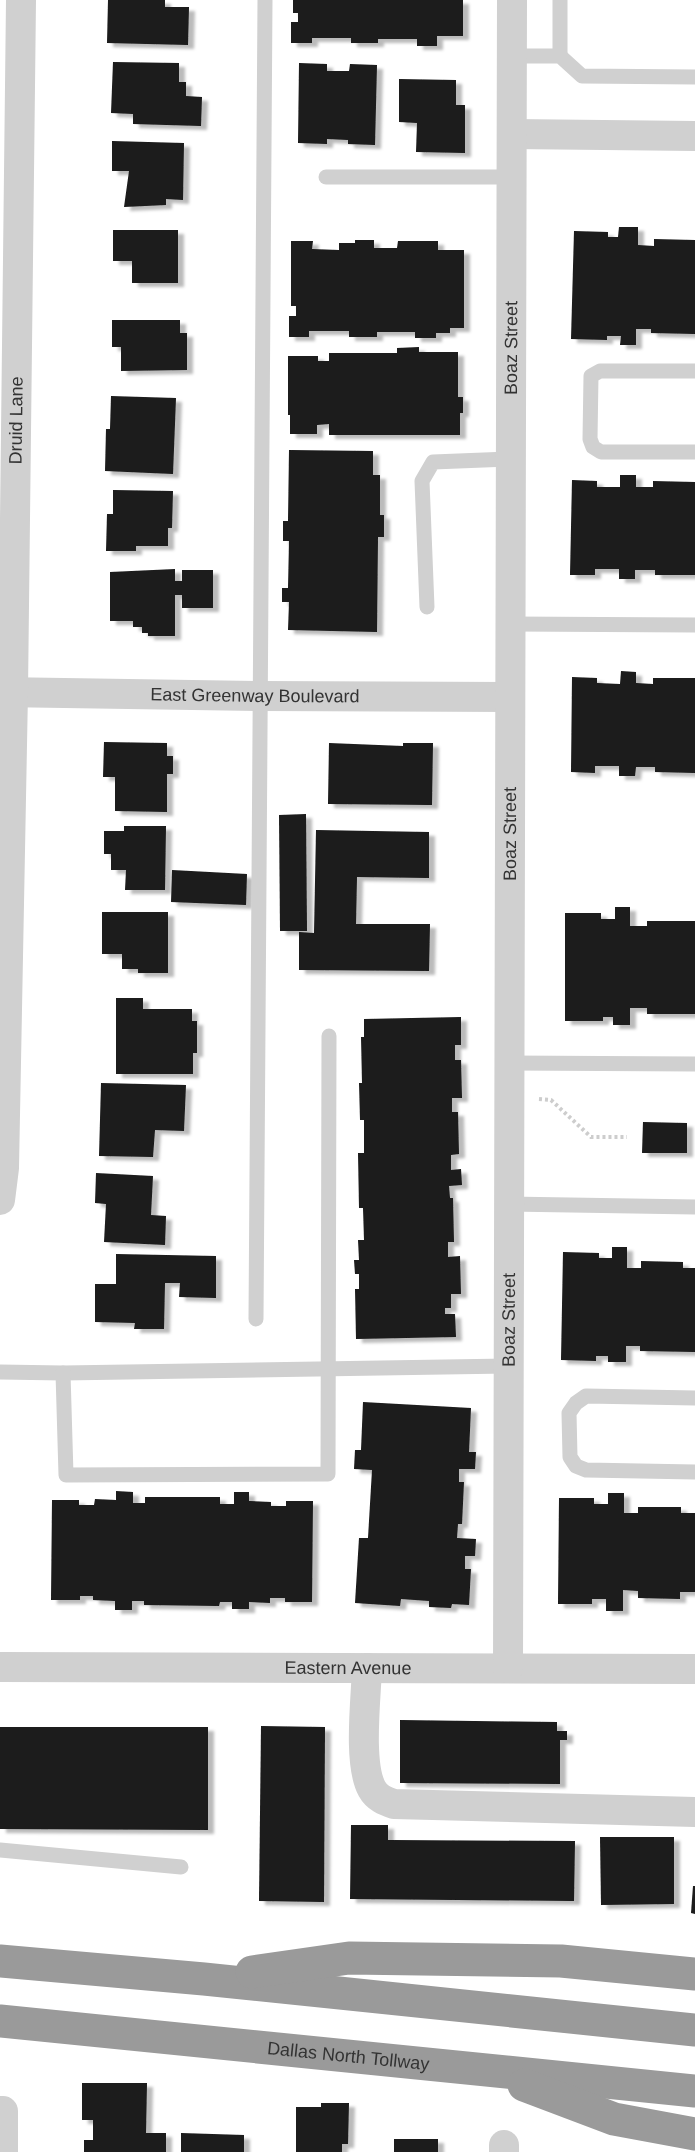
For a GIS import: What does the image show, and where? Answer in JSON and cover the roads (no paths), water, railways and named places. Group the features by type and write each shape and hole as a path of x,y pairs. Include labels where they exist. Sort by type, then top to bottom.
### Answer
{"highway":[{"path":"204,1980 349,1958 561,1961 695,1974"},
{"path":"0,1961 695,2030"},
{"name":"Dallas North Tollway","path":"0,2021 695,2091"},
{"path":"480,2068 614,2119 695,2134"}],"street":[{"name":"Druid Lane","path":"0,1200 4,1168 7,692 21,0"},
{"name":"Boaz Street","path":"508,1668 509,459 512,0"},
{"path":"512,134 695,136"},
{"name":"East Greenway Boulevard","path":"7,692 509,697"},
{"name":"Eastern Avenue","path":"0,1667 695,1669"},
{"path":"367,1668 364,1766 372,1788 380,1798 394,1804 695,1812"},
{"path":"2,2111 3,2152"}],"lane":[{"path":"256,1319 265,0"},
{"path":"560,0 560,56"},
{"path":"512,56 560,56 582,76 695,77"},
{"path":"326,177 512,177"},
{"path":"695,371 600,371 591,376 590,439 593,447 601,452 695,452"},
{"path":"427,607 422,481 433,462 509,459"},
{"path":"510,624 695,625"},
{"path":"63,1373 66,1475 328,1474 329,1036"},
{"path":"508,1063 695,1064"},
{"path":"508,1204 695,1207"},
{"path":"0,1372 508,1366"},
{"path":"695,1398 586,1396 576,1403 569,1413 570,1458 576,1466 586,1470 695,1472"},
{"path":"0,1850 181,1867"}]}
